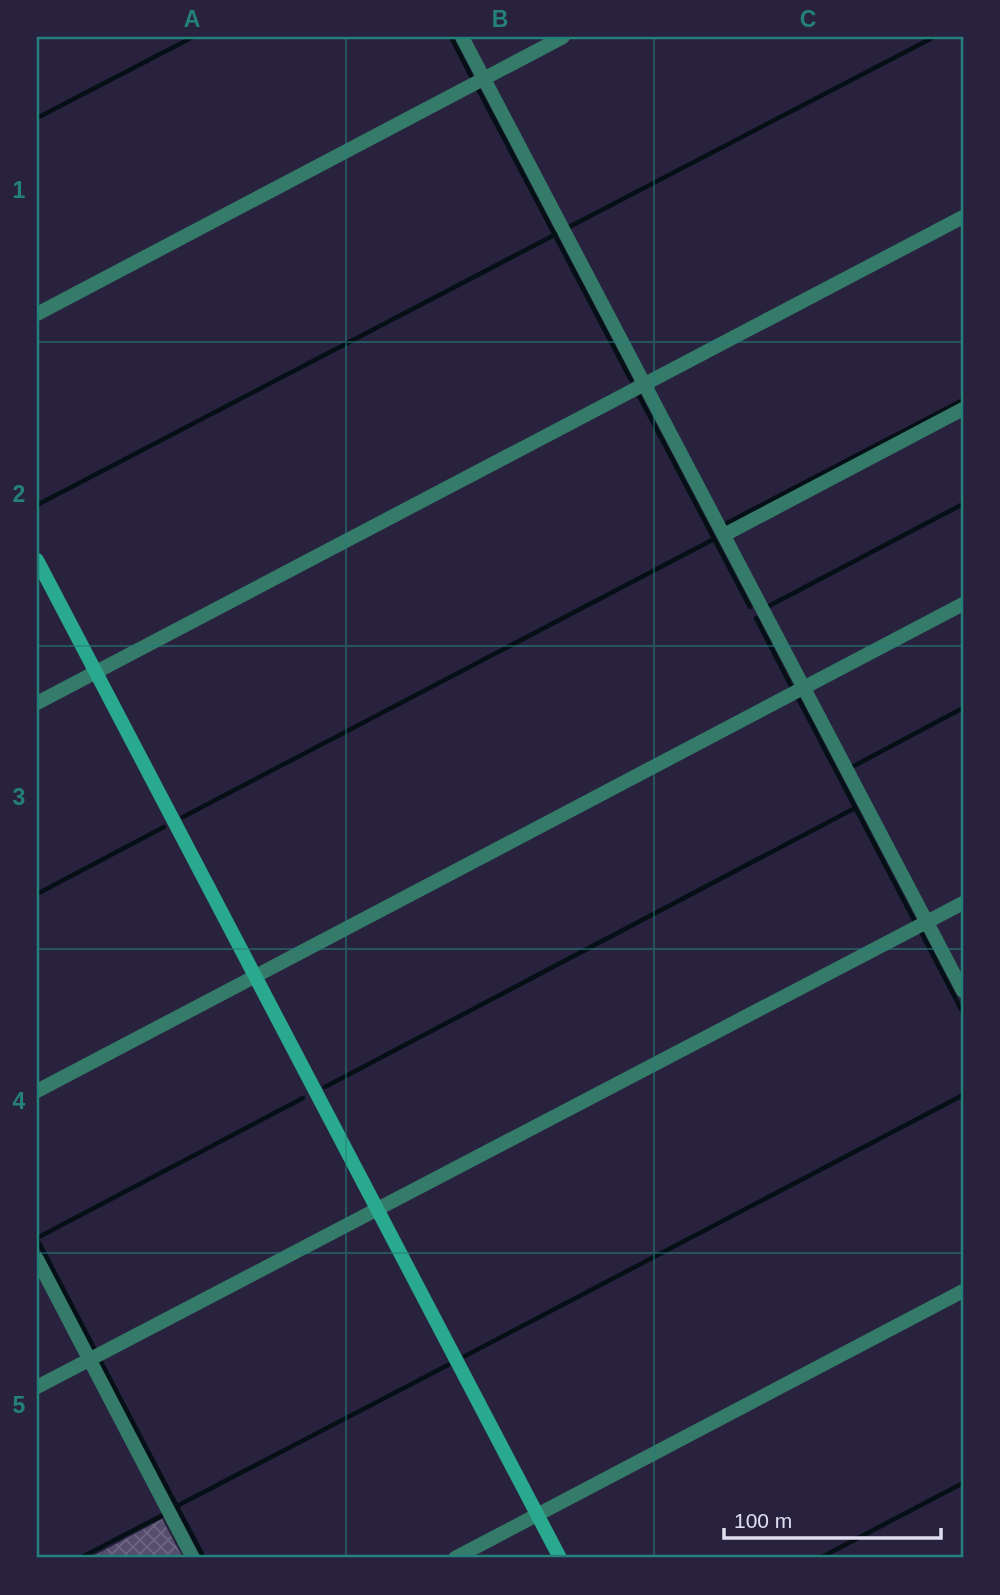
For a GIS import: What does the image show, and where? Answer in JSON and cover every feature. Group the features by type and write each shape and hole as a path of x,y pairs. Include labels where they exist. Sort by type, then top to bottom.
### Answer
{"street":[{"path":"462,37 963,991"},
{"path":"37,314 563,37"},
{"path":"37,704 963,217"},
{"path":"724,535 963,409"},
{"path":"37,560 560,1558"},
{"path":"37,1091 963,604"},
{"path":"37,1387 963,902"},
{"path":"37,1259 193,1558"},
{"path":"455,1558 963,1291"}],"building":[{"path":"162,1519 183,1558 90,1558"}],"waterway":[{"path":"37,118 193,37"},
{"path":"451,37 471,76"},
{"path":"569,227 934,37"},
{"path":"477,87 631,380"},
{"path":"37,505 560,232"},
{"path":"637,392 750,607"},
{"path":"727,523 963,400"},
{"path":"769,606 963,504"},
{"path":"183,817 714,539"},
{"path":"756,618 791,686"},
{"path":"798,698 914,920"},
{"path":"852,767 963,708"},
{"path":"325,1087 855,808"},
{"path":"37,894 164,827"},
{"path":"920,930 963,1013"},
{"path":"465,1356 963,1095"},
{"path":"37,1238 303,1098"},
{"path":"37,1239 96,1352"},
{"path":"100,1360 204,1558"},
{"path":"177,1506 448,1365"},
{"path":"820,1558 963,1483"},
{"path":"80,1558 161,1516"}]}
